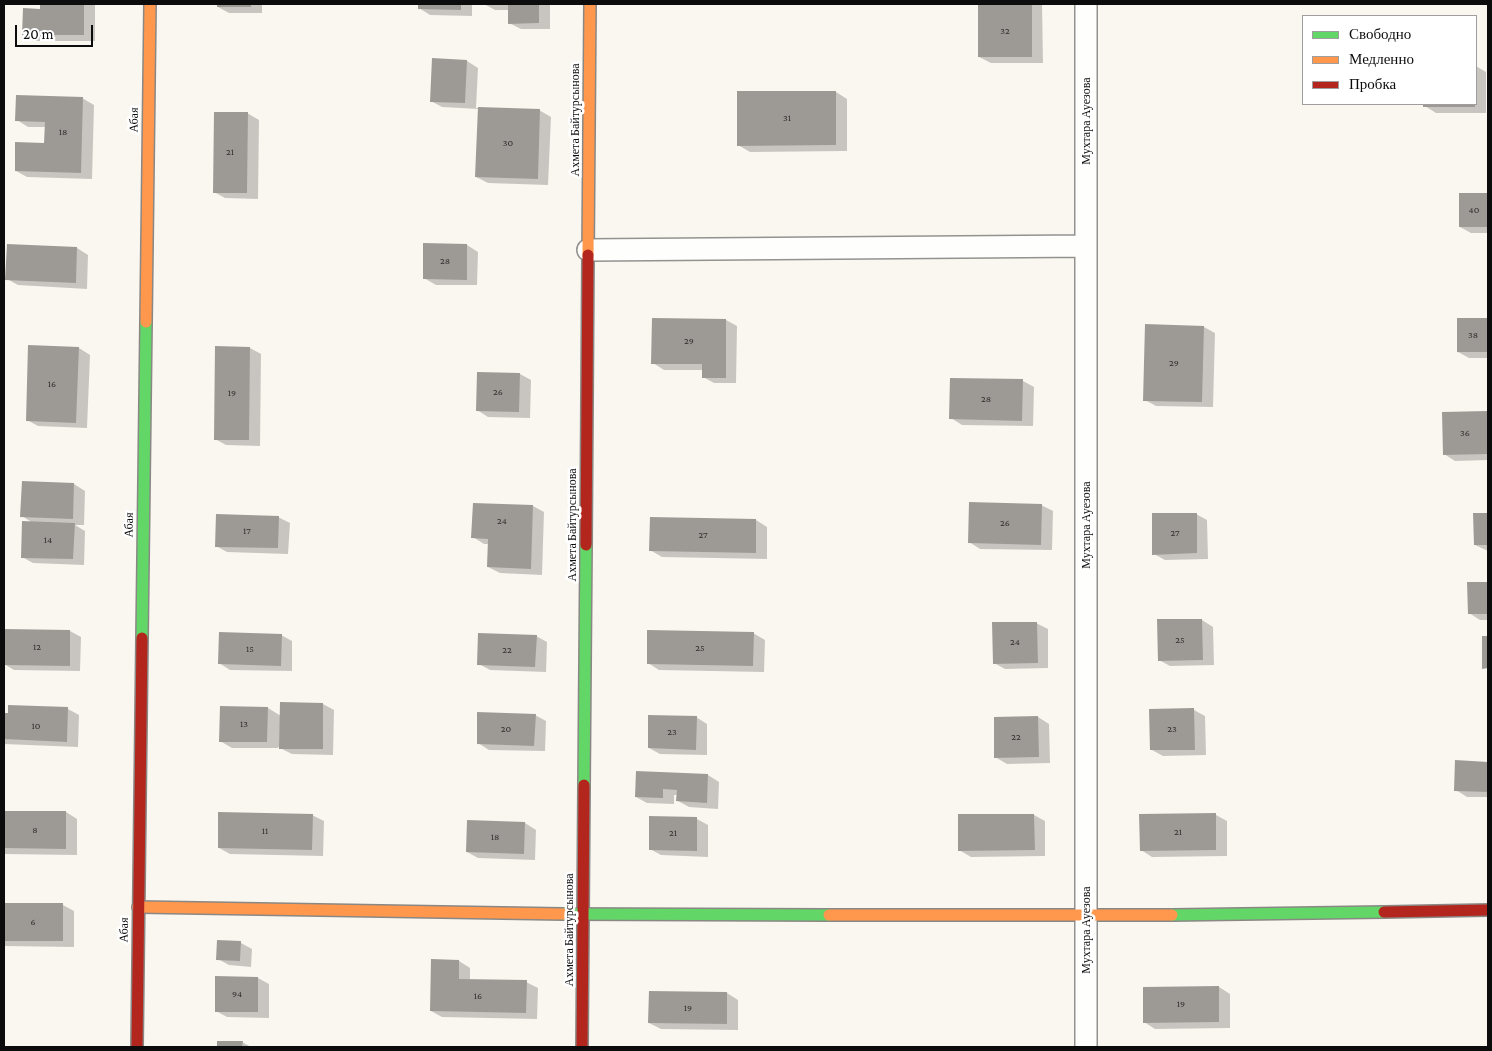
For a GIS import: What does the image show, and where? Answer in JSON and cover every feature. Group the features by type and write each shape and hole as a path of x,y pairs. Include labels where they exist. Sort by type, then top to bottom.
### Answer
{"street":[{"name":"Абая","path":"137,1047 150,4"},
{"name":"Ахмета Байтурсынова","path":"582,1047 590,4"},
{"name":"Мухтара Ауезова","path":"1086,4 1086,1047"},
{"path":"588,250 1086,246"},
{"path":"138,907 583,914 1086,916 1488,910"}],"building":[{"path":"40,4 84,4 84,35 22,35 23,8 40,9"},
{"path":"217,4 251,4 251,7 217,7"},
{"path":"418,4 461,4 461,10 418,9"},
{"path":"508,4 539,4 539,23 508,24"},
{"path":"978,4 1032,4 1032,57 978,57"},
{"path":"432,58 467,60 465,103 430,102"},
{"path":"737,91 836,91 836,145 737,146"},
{"path":"16,95 83,97 81,173 15,171 15,142 44,143 45,122 15,121"},
{"path":"1423,105 1475,105 1475,107 1423,107"},
{"path":"478,107 540,109 538,179 475,177"},
{"path":"214,112 248,112 247,193 213,193"},
{"path":"1459,193 1488,193 1488,227 1459,227"},
{"path":"423,243 467,244 467,280 423,279"},
{"path":"7,244 77,247 76,283 5,280"},
{"path":"652,318 726,319 726,378 702,378 702,364 651,364"},
{"path":"1457,318 1488,318 1488,352 1457,352"},
{"path":"1145,324 1204,326 1202,402 1143,401"},
{"path":"28,345 79,347 76,423 26,421"},
{"path":"215,346 250,347 249,440 214,440"},
{"path":"477,372 520,373 519,412 476,411"},
{"path":"950,378 1023,379 1022,421 949,419"},
{"path":"1488,411 1488,454 1443,455 1442,412"},
{"path":"22,481 74,483 73,519 20,517"},
{"path":"969,502 1042,504 1041,545 968,543"},
{"path":"473,503 533,505 531,569 487,567 488,539 471,538"},
{"path":"1152,513 1197,513 1197,553 1152,555"},
{"path":"1473,513 1488,513 1488,545 1474,545"},
{"path":"216,514 279,516 278,548 215,547"},
{"path":"650,517 756,519 756,553 649,551"},
{"path":"22,521 75,523 73,559 21,558"},
{"path":"1467,582 1488,582 1488,614 1468,614"},
{"path":"1157,619 1202,619 1203,660 1158,661"},
{"path":"992,622 1037,622 1038,663 993,664"},
{"path":"4,629 70,630 70,666 4,665"},
{"path":"647,630 754,632 753,666 647,664"},
{"path":"219,632 282,634 281,666 218,664"},
{"path":"478,633 537,635 535,667 477,665"},
{"path":"1482,636 1488,636 1488,668 1482,669"},
{"path":"280,702 323,703 323,749 279,749"},
{"path":"8,705 68,707 67,742 4,739 4,713 8,713"},
{"path":"220,706 268,707 267,742 219,742"},
{"path":"1194,708 1195,750 1150,750 1149,709"},
{"path":"477,712 536,714 534,746 477,744"},
{"path":"648,715 697,716 696,750 648,748"},
{"path":"1038,716 1039,757 994,758 994,717"},
{"path":"1455,760 1488,762 1488,792 1454,791"},
{"path":"636,771 708,774 707,803 676,801 677,790 663,789 663,798 635,797"},
{"path":"4,811 66,811 66,849 4,848"},
{"path":"218,812 313,814 312,850 218,848"},
{"path":"1216,813 1216,850 1140,851 1139,814"},
{"path":"958,814 1034,814 1035,850 958,851"},
{"path":"649,816 697,817 697,851 649,850"},
{"path":"467,820 525,822 524,854 466,852"},
{"path":"4,903 63,903 63,941 4,941"},
{"path":"217,940 241,941 240,961 216,960"},
{"path":"431,959 459,960 459,979 527,980 526,1013 430,1011"},
{"path":"215,976 258,977 258,1012 215,1012"},
{"path":"1219,986 1219,1022 1143,1023 1143,987"},
{"path":"649,991 727,992 727,1024 648,1023"},
{"path":"217,1041 243,1041 242,1047 217,1047"}],"traffic: fast":[{"path":"142,638 146,322"},
{"path":"584,785 586,545"},
{"path":"1172,915 1384,912"},
{"path":"563,914 829,915"}],"traffic: slow":[{"path":"146,322 150,4"},
{"path":"588,255 590,4"},
{"path":"138,907 563,914"},
{"path":"829,915 1172,915"}],"traffic: jam":[{"path":"586,545 588,255"},
{"path":"137,1047 142,638"},
{"path":"582,1047 584,785"},
{"path":"1384,912 1488,910"}]}
